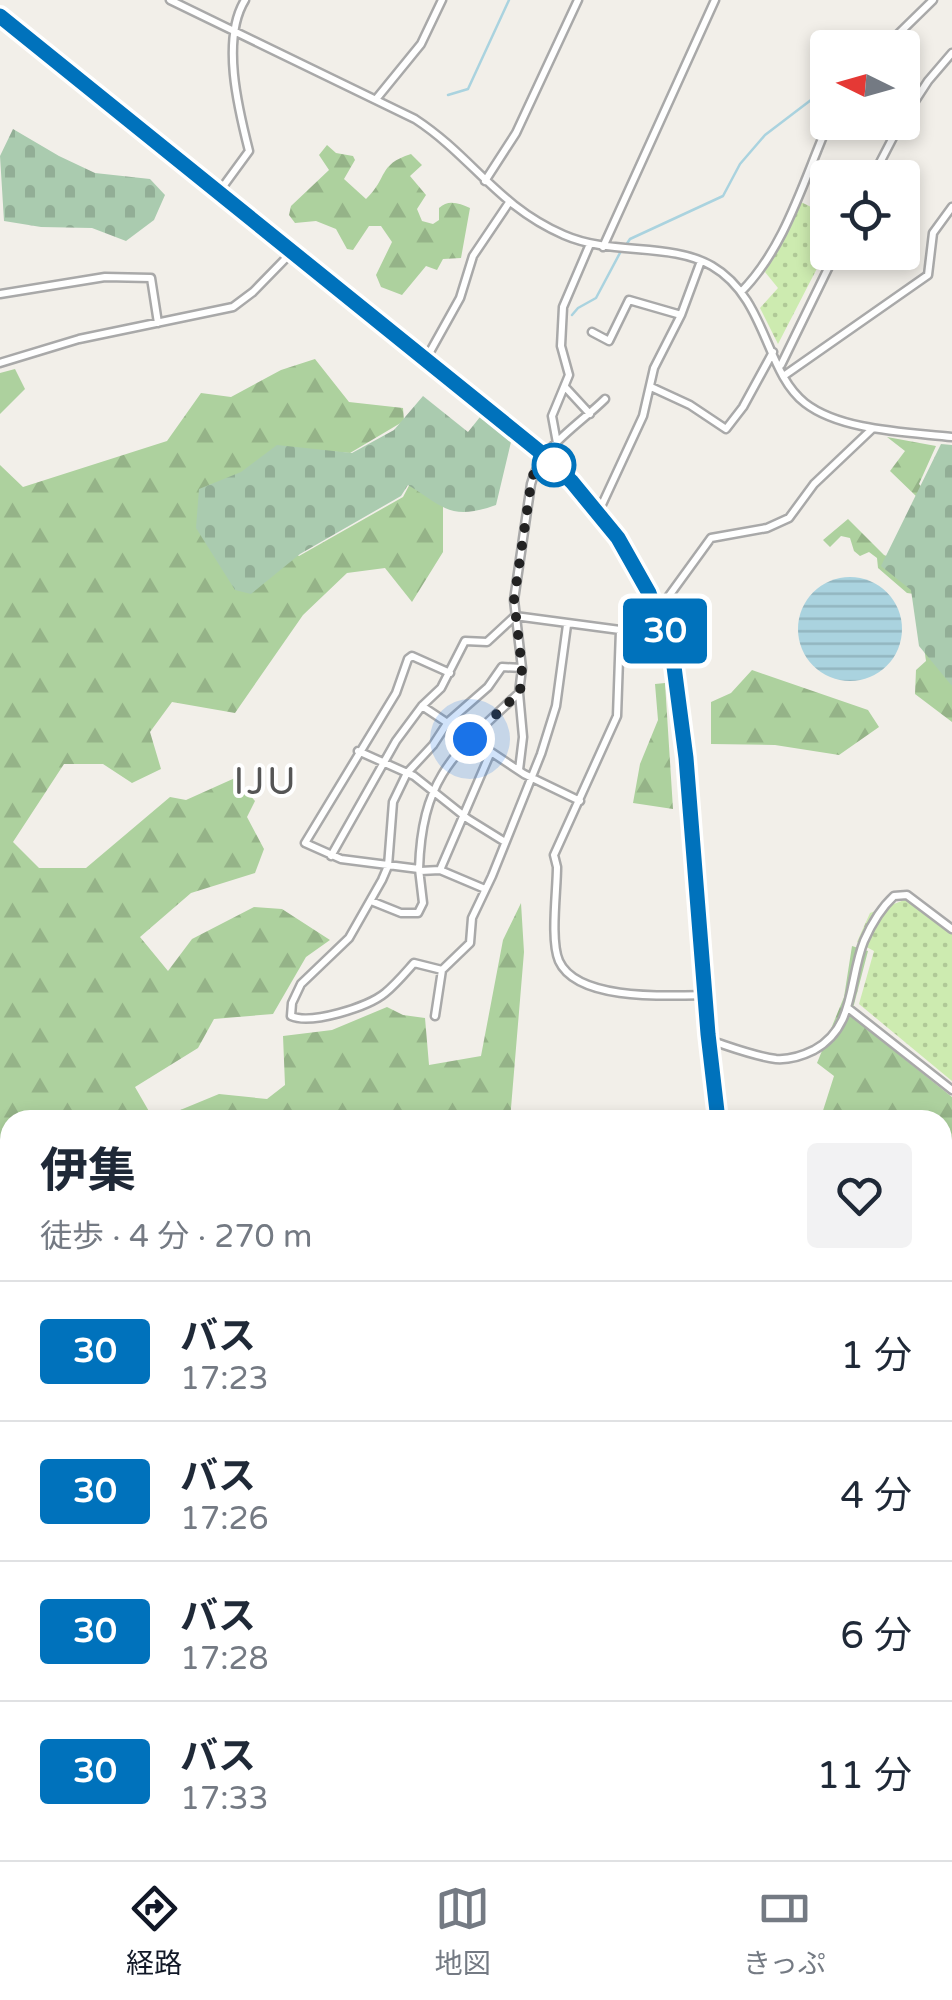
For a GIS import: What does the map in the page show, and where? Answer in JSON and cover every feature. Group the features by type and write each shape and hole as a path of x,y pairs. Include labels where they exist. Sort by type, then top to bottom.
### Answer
{"highway":[{"path":"0,16 545,456 599,511 634,564 664,629 680,688 717,1110"}],"street":[{"path":"170,0 377,98 442,137 508,204 544,226 603,247 680,254 722,273 752,308 794,392 810,407 872,428 952,437"},
{"path":"219,193 249,151 236,94 234,30 237,13 245,0"},
{"path":"377,98 421,44 442,0"},
{"path":"485,181 516,133 578,0"},
{"path":"603,247 715,0"},
{"path":"902,30 933,0"},
{"path":"920,94 952,52"},
{"path":"741,292 758,275 776,242 821,140"},
{"path":"426,359 460,298 472,256 508,204"},
{"path":"785,375 928,276 933,233 952,206"},
{"path":"557,442 552,416 569,374 561,346 564,307 590,244"},
{"path":"0,363 79,339 232,307 293,252"},
{"path":"599,511 637,432 654,368 682,314 702,261"},
{"path":"780,366 827,270"},
{"path":"0,294 105,277 151,278 158,322"},
{"path":"592,332 609,341 629,300 682,314"},
{"path":"651,388 690,406 726,430 773,352"},
{"path":"566,388 590,414"},
{"path":"519,770 522,668 514,600 531,484 534,472 557,442 605,398"},
{"path":"655,608 666,600 710,538 767,528 789,518 814,484 872,428"},
{"path":"515,616 620,630 664,629"},
{"path":"331,856 383,764 422,706 450,674 465,641 487,642 515,616"},
{"path":"435,1016 442,970 470,943 472,918 532,778 556,706 566,625"},
{"path":"620,630 617,716 554,855 556,946 568,974 586,985 610,992 704,995"},
{"path":"450,674 412,656 408,659 396,693 305,844 331,856 440,870 485,889"},
{"path":"442,970 414,963 382,996 341,1012 302,1020 291,1016 301,984 350,938 388,866 393,802 407,774 448,722 488,687 502,667 522,668"},
{"path":"371,901 401,913 418,913 423,903 420,870 424,818 433,788 442,771 470,739 520,692"},
{"path":"422,706 490,754 580,801"},
{"path":"358,751 433,788 463,815 505,842"},
{"path":"440,870 490,754"},
{"path":"708,1040 759,1056 802,1056 835,1034 848,1008 864,943 882,909 894,896 908,894 952,928"},
{"path":"848,1008 952,1090"}],"green space":[{"path":"13,129 95,173 150,179 165,195 154,220 126,241 92,228 41,227 4,221 0,156"},
{"path":"327,145 336,153 353,156 355,160 344,179 366,199 388,167 411,154 422,165 410,176 426,195 417,209 422,221 433,224 439,220 439,208 446,204 470,208 461,258 443,259 437,270 426,266 402,295 381,287 376,275 392,242 381,226 369,226 353,250 347,249 336,229 316,221 295,223 289,215 291,206 329,170 319,155"},
{"path":"799,201 810,206 810,270 816,270 778,344 760,308 778,288 765,272"},
{"path":"315,359 349,402 403,408 404,421 350,453 303,449 273,539 299,556 403,497 426,453 443,492 443,552 412,602 385,568 347,573 303,615 235,713 172,702 150,732 161,769 132,783 103,764 64,764 13,842 39,868 86,868 170,797 186,800 235,778 255,801 247,817 264,849 255,873 191,893 140,937 168,971 192,939 254,907 282,909 330,940 306,957 273,1014 214,1019 198,1048 135,1087 148,1110 0,1110 0,465 23,487 167,441 201,393 231,397 281,370"},
{"path":"15,369 25,389 0,414 0,373"},
{"path":"423,396 468,432 480,417 511,442 496,505 468,512 449,510 408,485 401,496 300,554 251,594 235,590 196,528 199,489 241,472 277,445 352,453 394,430"},
{"path":"887,437 936,446 919,484 925,491 918,498 890,471 905,451"},
{"path":"941,444 952,445 952,686 919,646 911,590 881,566"},
{"path":"848,519 884,555 909,565 935,597 907,593 878,568 877,558 869,552 860,556 854,551 850,538 841,536 830,547 823,540"},
{"path":"918,607 952,661 952,722 915,694 916,670 926,661"},
{"path":"752,670 868,710 879,727 839,755 775,745 711,744 711,702 731,693"},
{"path":"665,683 673,809 633,803 640,764 658,720 655,684"},
{"path":"907,899 952,933 952,1081 859,1004 874,951 857,942 870,913"},
{"path":"521,903 524,952 511,1110 180,1110 219,1094 267,1099 285,1085 283,1036 332,1030 387,1007 403,1015 425,1018 429,1065 481,1056 503,940"},
{"path":"852,946 868,951 851,1016 952,1097 952,1110 823,1110 834,1076 817,1063 844,997"}],"water":[{"path":"850,577 870,581 887,592 898,609 902,629 898,649 887,666 870,677 850,681 830,677 813,666 802,649 798,629 802,609 813,592 830,581"}],"waterway":[{"path":"448,95 468,89 509,0"},
{"path":"626,245 630,239 723,196 740,164 765,135 810,101"},
{"path":"572,315 596,298 621,251"}],"bus line":[{"name":"30","path":"0,16 545,456 599,511 618,538 660,618 680,688 717,1110"}],"district":[{"name":"IJU","path":"266,781"}],"route":[{"path":"470,739 520,692 522,668 514,600 531,484 545,456 554,465"}]}
